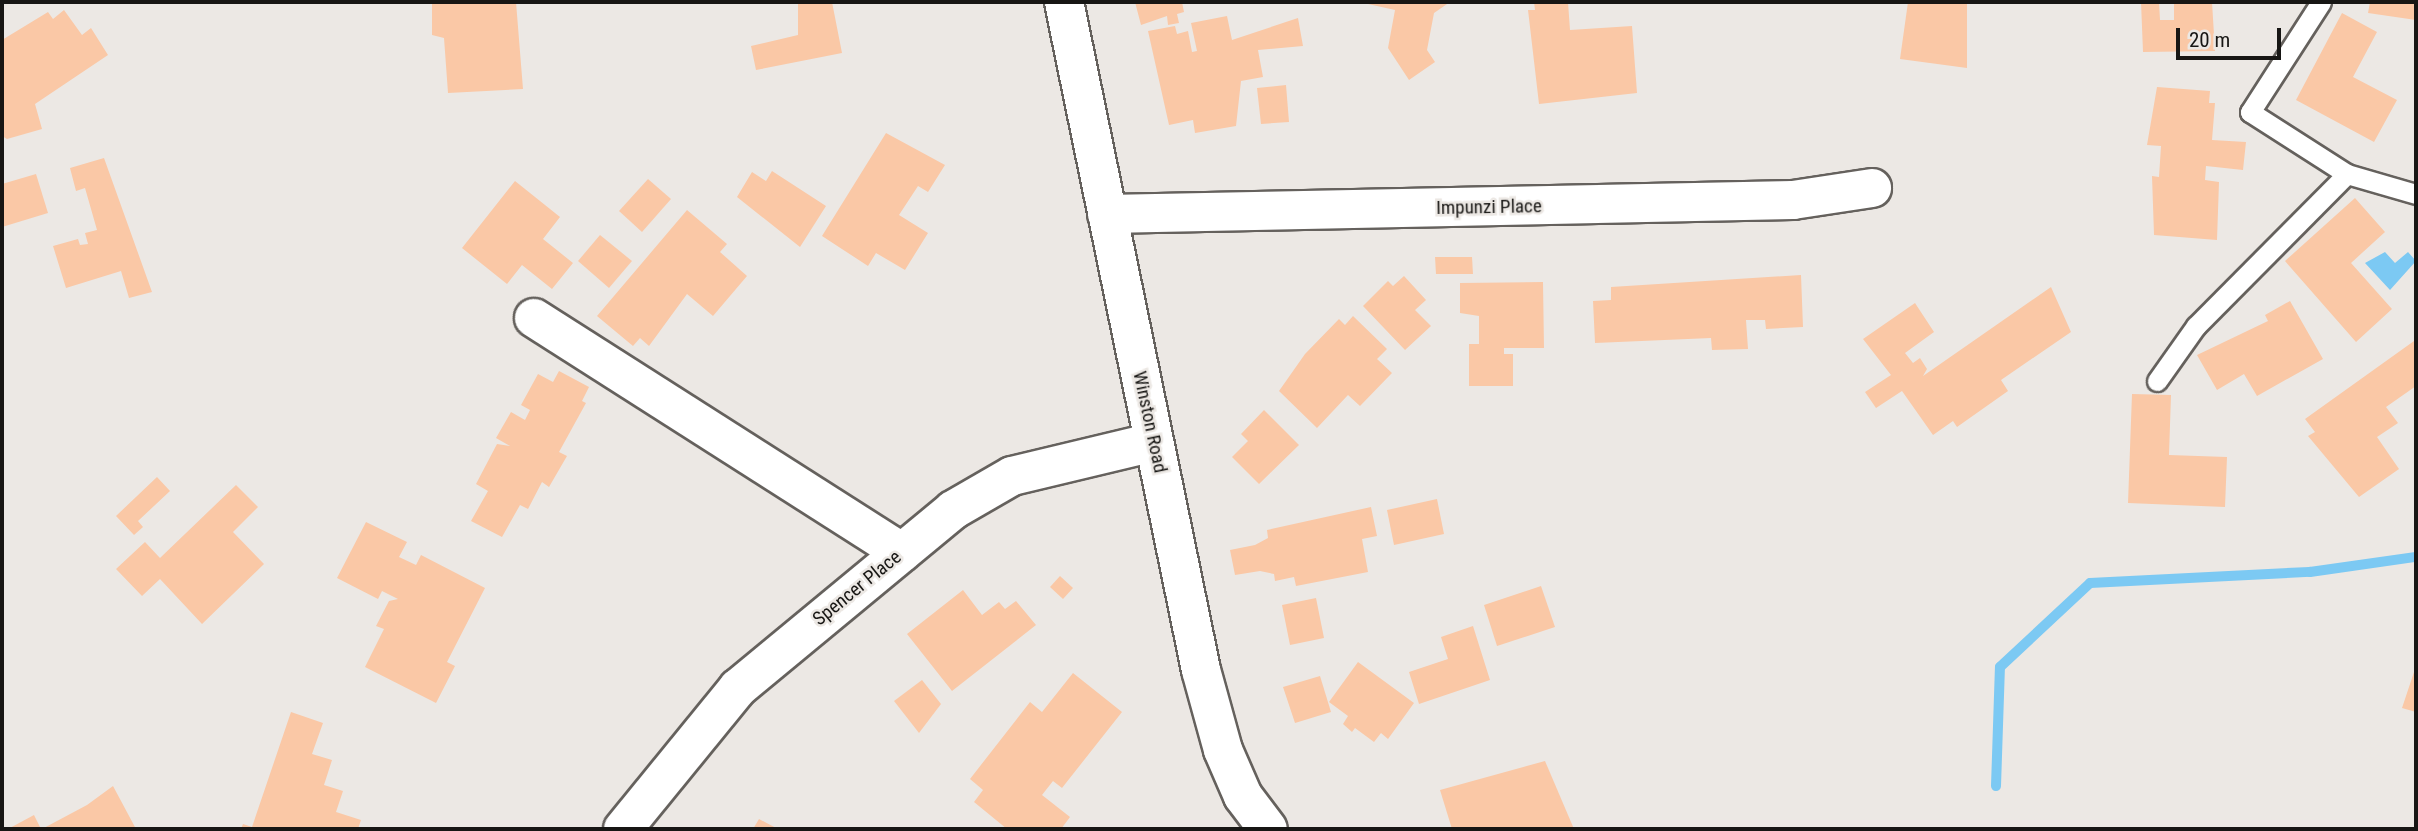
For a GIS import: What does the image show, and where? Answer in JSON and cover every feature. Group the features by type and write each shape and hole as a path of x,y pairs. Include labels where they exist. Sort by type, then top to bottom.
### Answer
{"street":[{"name":"Winston Road","path":"1064,2 1154,442 1223,750 1243,796 1268,829"},
{"name":"Impunzi Place","path":"1107,214 1793,200 1872,188"},
{"path":"534,318 902,552"},
{"name":"Spencer Place","path":"623,829 738,688 953,510 1013,476 1154,442"}],"lane":[{"path":"2321,2 2250,112 2347,174 2413,186"},
{"path":"2157,381 2196,326 2347,174"}],"water":[{"path":"2385,252 2395,263 2408,252 2416,261 2390,290 2365,263"}],"building":[{"path":"432,2 516,2 523,89 448,93 444,38 432,35"},
{"path":"798,2 832,2 842,53 756,70 751,46 798,35"},
{"path":"1135,2 1182,2 1184,12 1177,14 1179,23 1168,25 1167,16 1141,25"},
{"path":"1359,2 1450,2 1434,13 1427,50 1435,62 1409,80 1388,48 1395,10"},
{"path":"1534,2 1568,2 1570,30 1632,26 1637,93 1539,104 1528,10 1535,10"},
{"path":"1908,2 1967,2 1967,68 1900,59"},
{"path":"2141,2 2159,2 2160,20 2174,20 2174,2 2212,2 2215,51 2143,52"},
{"path":"2370,2 2416,2 2416,20 2368,13"},
{"path":"64,10 82,35 91,28 108,55 35,104 42,129 7,139 2,136 2,40 48,12 53,19"},
{"path":"2342,13 2377,32 2353,77 2397,100 2374,142 2296,100"},
{"path":"1227,16 1232,40 1298,18 1303,46 1258,50 1263,77 1241,81 1236,126 1195,133 1193,120 1169,125 1148,31 1175,26 1177,34 1188,31 1192,52 1197,51 1191,23"},
{"path":"1286,85 1289,122 1261,124 1257,88"},
{"path":"2157,87 2210,91 2209,103 2215,103 2212,140 2246,142 2243,170 2206,166 2205,180 2219,182 2217,240 2154,235 2152,176 2159,177 2161,146 2147,145"},
{"path":"886,133 945,165 928,192 918,186 899,215 928,233 905,270 876,253 868,266 822,236"},
{"path":"104,158 152,292 129,298 121,271 66,288 53,246 78,239 80,245 88,244 85,233 97,230 85,188 76,191 70,168"},
{"path":"772,171 826,206 800,247 737,197 752,172 766,181"},
{"path":"36,174 48,213 2,227 2,184"},
{"path":"648,179 671,199 642,232 619,211"},
{"path":"515,181 560,217 543,239 573,263 552,289 522,265 507,284 462,248"},
{"path":"2355,198 2385,232 2351,263 2392,309 2356,342 2285,261"},
{"path":"687,210 727,244 720,252 747,276 713,316 687,294 649,346 640,338 633,346 597,316"},
{"path":"600,235 632,261 609,288 578,261"},
{"path":"1435,257 1472,257 1473,274 1436,274"},
{"path":"1801,275 1803,327 1766,329 1765,320 1746,320 1748,349 1712,350 1711,338 1595,343 1593,301 1611,300 1611,287"},
{"path":"1404,276 1426,300 1415,310 1431,326 1405,350 1363,306 1388,281 1393,286"},
{"path":"1543,282 1544,348 1504,348 1504,354 1513,354 1513,386 1469,386 1469,344 1479,344 1479,316 1460,313 1460,283"},
{"path":"2051,287 2071,332 2001,380 2008,391 1957,427 1953,421 1933,435 1902,391 1876,408 1865,392 1891,375 1863,339 1915,303 1934,332 1905,353 1913,363 1920,358 1927,369 1923,376"},
{"path":"2290,301 2323,359 2257,396 2244,374 2217,390 2197,355 2268,321 2265,315"},
{"path":"1353,316 1387,349 1377,359 1392,373 1360,406 1348,395 1317,428 1279,391 1305,354 1339,319 1345,325"},
{"path":"2414,341 2416,386 2386,407 2398,423 2377,437 2399,469 2359,497 2308,436 2315,432 2305,419"},
{"path":"559,371 589,387 582,401 586,403 559,452 567,456 549,487 542,482 528,509 520,505 502,537 471,521 488,491 476,484 497,444 510,446 496,438 511,412 525,420 530,410 521,405 538,374 553,382"},
{"path":"2132,394 2171,395 2169,455 2227,457 2225,507 2128,503"},
{"path":"1264,410 1299,445 1259,484 1232,457 1248,441 1241,434"},
{"path":"157,477 170,491 138,521 143,527 134,535 116,516"},
{"path":"236,485 258,507 233,532 264,564 202,624 160,579 142,596 116,569 145,542 160,558"},
{"path":"1437,499 1444,534 1394,545 1387,510"},
{"path":"1371,507 1377,536 1362,539 1368,572 1296,586 1294,577 1275,581 1274,574 1260,571 1235,575 1230,550 1255,545 1268,538 1267,530"},
{"path":"366,522 407,542 399,557 416,565 421,555 485,588 447,662 455,666 436,703 365,667 384,629 376,626 389,601 398,599 382,591 378,599 337,578"},
{"path":"1060,576 1073,588 1063,599 1050,587"},
{"path":"1541,586 1555,627 1497,646 1484,605"},
{"path":"963,590 982,615 999,602 1005,609 1016,601 1036,625 952,691 907,634"},
{"path":"1316,598 1324,638 1290,645 1282,605"},
{"path":"1473,626 1490,680 1419,704 1409,672 1448,659 1441,637"},
{"path":"1358,662 1414,703 1388,739 1381,733 1374,742 1355,728 1352,732 1343,724 1348,716 1329,702"},
{"path":"2416,666 2416,712 2402,708"},
{"path":"1073,673 1122,712 1062,788 1053,781 1042,795 1070,817 1061,829 1007,829 974,802 983,790 970,779 1030,702 1042,712"},
{"path":"1320,676 1331,712 1295,723 1283,687"},
{"path":"922,680 941,704 919,733 894,701"},
{"path":"291,712 323,723 312,754 332,760 324,785 343,791 336,812 361,820 358,829 241,829 243,824 252,827"},
{"path":"1545,761 1574,829 1452,829 1440,790"},
{"path":"113,786 136,829 42,829 87,805"},
{"path":"34,815 41,829 8,829"},
{"path":"759,819 778,829 753,829"}],"waterway":[{"path":"1996,786 2000,667 2090,583 2310,572 2416,557"}]}
